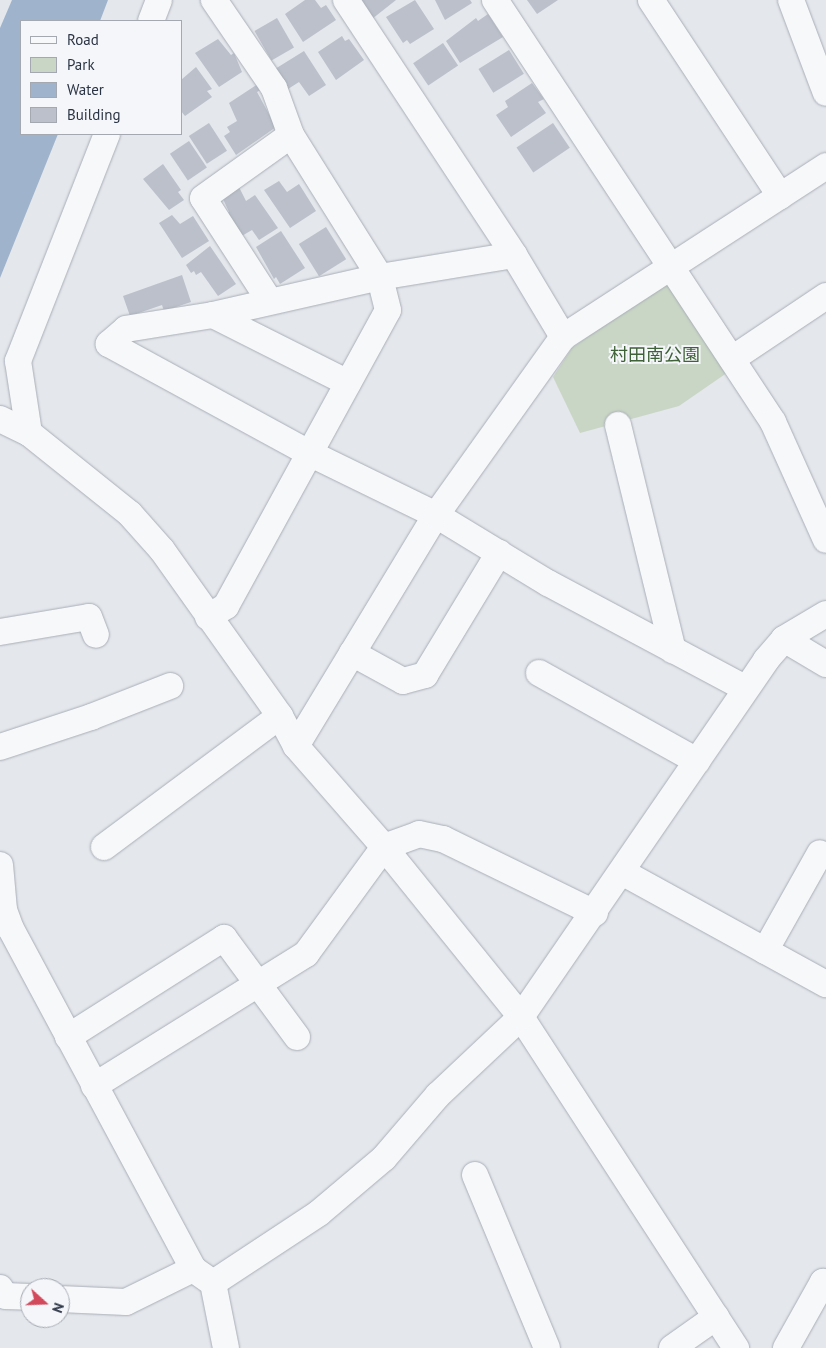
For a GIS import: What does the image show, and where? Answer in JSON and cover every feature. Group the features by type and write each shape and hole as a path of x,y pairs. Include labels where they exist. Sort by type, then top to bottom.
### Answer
{"street":[{"path":"151,20 159,0"},
{"path":"208,617 226,606 388,310 380,277 291,135 274,88 214,0"},
{"path":"346,0 514,255 563,337"},
{"path":"495,0 773,422 826,540"},
{"path":"651,0 780,196"},
{"path":"792,0 826,93"},
{"path":"29,432 18,361 107,135"},
{"path":"269,300 203,198 291,135"},
{"path":"296,746 436,516 563,337 826,166"},
{"path":"514,255 380,277 269,300 213,315 126,329 109,344 309,453 436,516 673,650 745,688"},
{"path":"732,359 826,296"},
{"path":"213,315 348,383"},
{"path":"0,419 29,432 130,514 162,550 280,716 296,746 384,847 521,1017 736,1348"},
{"path":"618,425 673,650"},
{"path":"352,653 403,681 425,675 499,553"},
{"path":"70,1299 126,1302 203,1276 318,1213 384,1158 438,1095 521,1017 622,872 745,688 784,639 826,614"},
{"path":"0,632 89,617 96,635"},
{"path":"784,639 826,664"},
{"path":"540,673 697,761"},
{"path":"0,747 91,717 170,686"},
{"path":"104,847 280,716"},
{"path":"94,1086 306,954 384,847 419,834 443,839 594,913"},
{"path":"765,951 820,854"},
{"path":"0,865 6,925 94,1086 203,1276 226,1348"},
{"path":"622,872 826,984"},
{"path":"68,1038 224,938 297,1037"},
{"path":"475,1175 547,1348"},
{"path":"786,1348 823,1282 826,1284"},
{"path":"0,1288 5,1296 20,1297"},
{"path":"672,1348 716,1317"}],"green space":[{"name":"村田南公園","path":"659,285 680,286 734,368 679,406 580,433 553,377 572,348"}],"water":[{"path":"12,0 108,0 100,20 20,20 20,135 58,135 0,278 0,28"}],"building":[{"path":"305,0 315,0 321,8 326,5 336,20 303,42 285,14"},
{"path":"360,0 396,0 372,19"},
{"path":"415,0 434,29 410,44 407,40 403,43 386,17"},
{"path":"435,0 470,0 472,3 445,20"},
{"path":"527,0 558,0 537,14"},
{"path":"488,14 503,37 460,63 446,41 476,18 478,21"},
{"path":"277,18 294,47 271,60 254,31"},
{"path":"342,36 345,41 349,39 364,60 336,80 318,52"},
{"path":"218,39 231,55 234,53 242,72 219,87 195,53"},
{"path":"443,43 458,65 428,86 413,63"},
{"path":"509,50 524,74 493,93 478,69"},
{"path":"304,51 326,85 309,96 299,82 288,89 275,69"},
{"path":"196,67 212,89 207,91 212,97 185,116 182,112 182,79"},
{"path":"532,83 544,99 538,102 546,113 511,137 496,115 508,107 505,101"},
{"path":"258,84 262,89 257,92 276,127 236,155 224,136 230,132 227,127 237,121 229,103"},
{"path":"209,123 227,151 207,164 189,136"},
{"path":"553,123 570,148 533,172 517,148"},
{"path":"189,141 207,168 188,180 170,154"},
{"path":"163,164 181,190 178,192 184,200 169,210 143,179"},
{"path":"279,181 287,192 299,184 316,211 290,228 264,190"},
{"path":"239,187 246,201 255,195 278,228 259,240 252,230 240,237 225,215 229,212 223,199"},
{"path":"172,215 180,224 193,216 209,241 182,258 159,223"},
{"path":"326,227 346,259 319,276 299,244"},
{"path":"281,231 305,268 280,284 276,277 274,279 256,247"},
{"path":"210,246 236,284 218,296 201,272 196,275 194,271 191,273 186,265"},
{"path":"182,275 191,302 164,311 162,305 130,316 123,296"}]}
